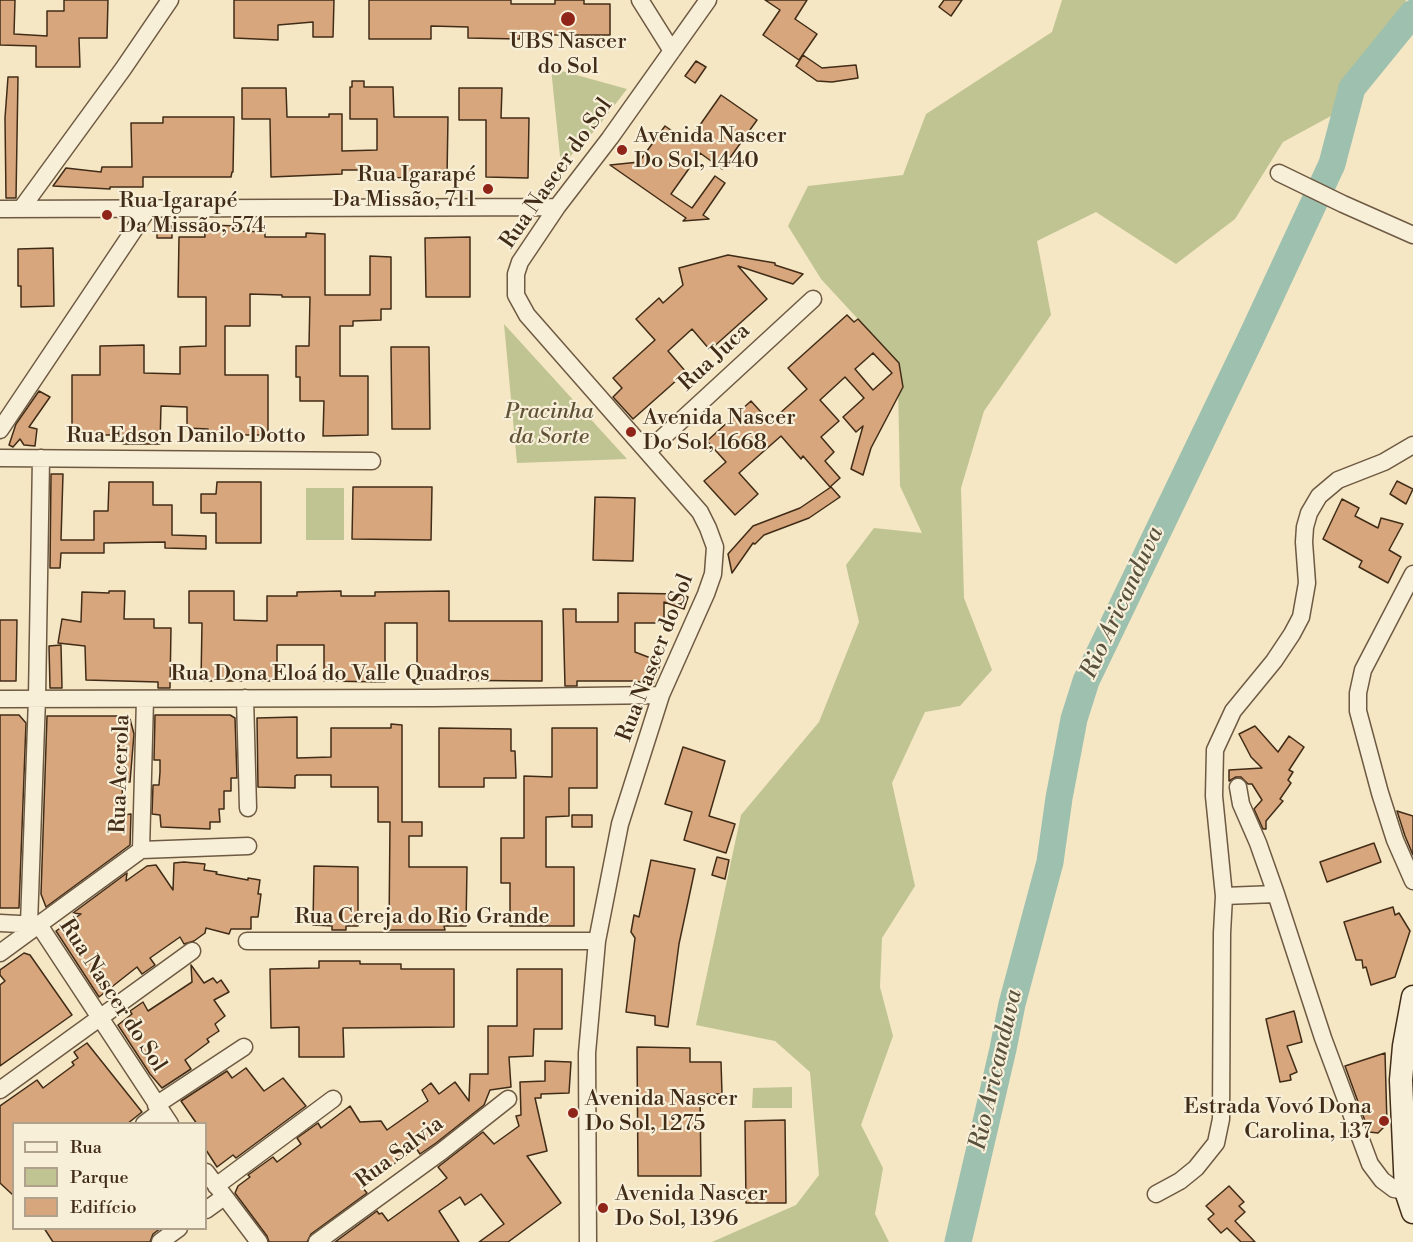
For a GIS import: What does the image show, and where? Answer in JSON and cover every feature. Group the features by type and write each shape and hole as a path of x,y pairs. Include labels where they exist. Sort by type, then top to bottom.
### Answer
{"street":[{"path":"21,209 170,0"},
{"path":"640,0 672,51"},
{"name":"Rua Nascer do Sol","path":"588,1242 587,1053 597,941 620,824 661,695 713,574 715,547 700,512 527,315 516,295 516,274 520,262 557,207 708,0"},
{"path":"1279,173 1413,235"},
{"path":"0,209 557,207"},
{"path":"0,430 148,209"},
{"name":"Rua Juca","path":"648,451 813,299"},
{"path":"1156,1194 1180,1181 1196,1168 1216,1143 1221,1119 1224,896 1214,796 1215,750 1233,711 1274,661 1300,617 1307,583 1304,542 1309,513 1319,496 1338,480 1384,462 1413,445"},
{"name":"Rua Edson Danilo Dotto","path":"0,458 372,461"},
{"path":"34,925 41,458"},
{"path":"1413,574 1363,670 1358,693 1358,711 1380,794 1395,840 1413,881"},
{"name":"Rua Dona Eloá do Valle Quadros","path":"0,699 661,695"},
{"path":"245,698 248,808"},
{"name":"Rua Acerola","path":"141,850 146,699"},
{"path":"1238,787 1241,804 1276,894 1323,1038 1371,1164 1382,1180 1394,1189 1411,1196 1409,1146 1401,1080 1404,1046 1413,997"},
{"path":"0,953 34,925 141,850 248,846"},
{"path":"1224,896 1276,894"},
{"name":"Rua Nascer do Sol","path":"0,923 34,925 101,1018 162,1113"},
{"name":"Rua Cereja do Rio Grande","path":"247,941 597,941"},
{"path":"0,1090 192,951"},
{"path":"147,1122 162,1113 244,1047"},
{"path":"207,1209 220,1191 333,1099"},
{"name":"Rua Salvia","path":"317,1242 442,1151 508,1099"},
{"path":"207,1173 259,1242"},
{"path":"160,1242 176,1230"}],"green space":[{"path":"1062,0 1406,0 1400,17 1342,110 1283,142 1235,219 1176,264 1096,212 1037,241 1051,315 984,411 961,488 964,598 992,670 960,706 925,712 892,783 915,886 882,938 880,987 893,1036 861,1125 883,1168 875,1214 889,1242 712,1242 796,1205 819,1175 810,1072 775,1041 696,1025 741,815 819,722 859,622 846,565 874,528 922,533 900,486 898,383 893,357 821,279 788,226 808,186 903,175 926,114 1052,32"},
{"path":"551,68 627,89 596,129 561,166"},
{"name":"Pracinha da Sorte","path":"504,324 627,459 517,463"},
{"path":"306,488 344,488 344,540 306,540"},
{"path":"792,1087 792,1108 752,1108 753,1088"}],"building":[{"path":"0,0 15,0 14,34 47,36 47,11 64,11 64,0 108,0 107,38 79,38 80,67 36,67 36,46 0,45"},
{"path":"234,0 334,0 333,37 313,37 313,22 278,25 278,40 234,38"},
{"path":"369,0 511,0 511,4 555,4 555,0 584,0 584,4 610,4 610,35 520,35 520,39 468,38 468,27 431,26 431,39 369,39"},
{"path":"765,0 807,0 795,19 817,34 799,60 763,35 780,10"},
{"path":"944,0 962,0 951,16 939,7"},
{"path":"803,55 822,68 856,65 858,78 832,82 817,81 796,66"},
{"path":"696,61 706,67 695,83 685,76"},
{"path":"8,77 18,77 16,198 6,198 5,118"},
{"path":"352,81 364,81 364,87 393,87 394,117 448,117 447,177 377,178 377,170 342,170 342,174 271,177 270,119 242,119 242,88 286,88 287,117 329,117 329,114 342,114 342,151 377,150 377,119 350,119"},
{"path":"459,88 502,88 501,118 529,118 528,178 486,177 486,120 459,120"},
{"path":"721,95 757,120 722,169 700,153 671,194 692,208 715,176 725,183 703,215 709,219 683,221 686,218 610,165 639,162 665,126 688,142"},
{"path":"163,117 234,117 231,177 143,177 143,187 110,187 110,189 53,186 66,168 101,172 102,167 132,167 131,123 163,123"},
{"path":"204,225 240,226 241,231 265,232 265,237 306,237 306,233 325,234 325,295 370,295 370,256 391,257 391,309 381,309 381,320 353,321 353,326 340,326 340,376 368,376 368,435 323,436 324,401 300,401 300,377 296,377 296,346 309,346 310,297 250,294 250,326 225,326 225,375 268,375 268,435 208,435 208,429 187,428 187,407 161,406 160,444 123,444 123,435 72,435 72,375 100,375 100,346 144,345 144,373 180,374 180,347 206,346 206,297 178,297 179,237 205,237"},
{"path":"157,226 172,226 172,238 157,238"},
{"path":"470,237 470,297 426,297 425,238"},
{"path":"53,248 54,306 21,307 21,286 18,286 18,249"},
{"path":"728,255 775,263 775,265 803,274 793,284 738,266 767,299 710,350 692,329 668,351 686,372 633,419 613,397 622,388 613,378 655,340 636,319 659,298 663,303 683,285 679,268"},
{"path":"847,315 854,322 858,319 899,363 903,387 871,448 863,475 851,469 863,426 856,432 843,417 864,398 845,377 820,400 839,421 821,437 834,452 825,461 840,478 830,487 803,456 801,459 781,436 739,473 758,494 735,515 704,481 726,462 707,441 751,401 770,422 807,389 788,368","holes":["873,353 892,373 873,390 855,369"]},
{"path":"391,347 429,347 430,429 392,429"},
{"path":"39,391 50,397 29,427 37,429 35,446 24,445 20,439 13,447 9,445 16,424"},
{"path":"51,474 63,474 61,540 94,540 94,511 108,511 109,482 153,482 153,505 172,505 172,535 206,536 206,549 165,548 165,542 104,543 104,553 61,553 60,568 50,568"},
{"path":"1397,481 1413,489 1406,504 1390,494"},
{"path":"217,482 261,482 261,543 216,543 216,513 201,513 201,494 216,494"},
{"path":"353,487 432,487 431,540 352,539"},
{"path":"831,487 840,497 809,518 764,535 755,544 753,543 732,573 728,554 753,526 800,508"},
{"path":"595,497 635,498 633,561 593,560"},
{"path":"1342,499 1359,508 1355,516 1378,528 1381,518 1403,524 1389,550 1401,557 1388,583 1359,567 1362,561 1323,539"},
{"path":"109,591 125,591 124,619 154,619 154,628 171,628 170,688 158,688 158,682 86,680 85,646 58,643 62,619 81,622 82,592 109,593"},
{"path":"189,591 234,591 234,620 267,621 267,596 297,596 297,592 341,591 341,596 375,596 375,592 449,591 449,621 542,621 542,681 417,680 417,623 385,623 385,682 324,681 324,645 277,645 277,681 201,681 202,623 189,623"},
{"path":"618,593 681,594 688,597 684,609 664,602 664,623 635,623 635,652 661,662 653,685 636,681 577,681 577,686 565,686 563,609 576,609 576,622 618,622"},
{"path":"0,620 17,620 16,681 0,681"},
{"path":"61,645 62,688 50,688 49,646"},
{"path":"0,715 19,715 26,723 19,908 0,908"},
{"path":"155,715 230,715 235,718 237,778 231,778 231,791 224,791 224,809 219,809 220,822 210,822 210,829 161,827 160,815 152,814 153,785 159,785 160,772 160,760 154,760"},
{"path":"47,716 127,716 134,734 130,782 122,782 123,815 131,814 130,845 46,907 41,894"},
{"path":"297,717 297,758 331,757 331,728 391,728 391,724 402,725 402,822 422,822 422,836 409,836 409,867 467,867 466,926 444,926 445,930 389,930 390,822 378,822 378,787 331,787 331,775 297,775 295,776 295,788 258,787 257,718"},
{"path":"1255,726 1278,752 1289,736 1304,747 1289,770 1293,772 1288,780 1291,783 1280,799 1283,801 1266,821 1266,829 1263,829 1254,809 1262,800 1252,784 1248,784 1241,777 1229,781 1229,770 1262,768 1251,757 1239,734"},
{"path":"439,728 511,729 511,751 515,751 516,778 484,778 484,787 439,787"},
{"path":"552,728 597,728 597,788 569,788 569,816 546,817 546,867 574,867 574,926 510,926 510,883 501,883 501,838 524,838 524,776 552,777"},
{"path":"683,747 725,761 709,816 735,824 726,853 684,840 692,812 665,804"},
{"path":"1397,811 1413,816 1413,855 1405,836"},
{"path":"572,815 592,815 592,827 572,827"},
{"path":"1374,843 1381,862 1327,882 1320,862"},
{"path":"717,857 729,860 725,879 712,875"},
{"path":"651,860 695,869 679,944 668,1027 655,1025 655,1016 626,1012 635,938 631,932 634,915 639,917"},
{"path":"174,863 205,864 204,870 217,872 216,874 260,880 258,917 251,917 251,929 231,929 229,934 206,928 205,933 194,941 184,944 180,937 150,958 155,965 142,974 137,967 99,997 56,931 81,914 73,913 127,873 126,881 147,866 156,865 173,890"},
{"path":"314,866 358,867 358,926 346,926 346,930 332,930 332,926 313,925"},
{"path":"1393,907 1395,915 1399,913 1410,931 1395,977 1371,985 1362,960 1356,960 1344,922"},
{"path":"24,953 30,955 72,1015 0,1066 0,985 5,981 0,975 0,970"},
{"path":"319,961 401,964 401,969 454,969 454,1027 343,1028 344,1057 299,1057 299,1027 271,1028 270,969 319,968"},
{"path":"191,965 204,983 213,978 217,983 221,980 229,992 214,1000 225,1016 215,1024 219,1031 207,1039 209,1042 185,1060 191,1069 162,1088 150,1074 118,1025 132,1014 130,1011 143,1002 148,1011 192,982"},
{"path":"517,969 562,969 562,1029 534,1029 533,1056 509,1057 511,1087 490,1090 484,1105 436,1143 420,1154 416,1148 362,1187 367,1193 311,1234 307,1242 269,1242 235,1193 238,1186 250,1177 248,1175 273,1157 277,1162 301,1144 297,1138 318,1123 321,1128 350,1106 360,1122 381,1121 387,1130 428,1101 422,1090 431,1083 439,1094 455,1082 469,1101 470,1074 488,1074 488,1026 517,1026"},
{"path":"1294,1011 1302,1042 1287,1046 1297,1072 1290,1075 1291,1080 1280,1082 1266,1019"},
{"path":"87,1043 142,1112 130,1122 12,1122 12,1194 0,1183 0,1106 37,1080 43,1088 74,1065 72,1062 78,1058 74,1052"},
{"path":"637,1047 690,1048 690,1062 721,1062 722,1094 700,1094 701,1176 638,1176"},
{"path":"1385,1053 1387,1124 1378,1133 1369,1132 1345,1066"},
{"path":"545,1061 571,1062 569,1093 541,1094 541,1098 535,1098 547,1151 527,1156 561,1203 508,1242 479,1242 504,1224 481,1194 465,1205 460,1197 439,1211 459,1242 335,1242 377,1211 379,1214 382,1213 388,1221 438,1185 447,1178 438,1167 483,1132 494,1144 519,1126 516,1116 521,1115 520,1082 545,1081"},
{"path":"246,1068 264,1091 283,1078 306,1106 236,1158 233,1155 217,1167 207,1152 207,1122 196,1122 181,1101 227,1071 232,1078"},
{"path":"785,1120 786,1203 746,1203 745,1121"},
{"path":"1229,1186 1244,1202 1239,1206 1245,1212 1235,1221 1255,1242 1241,1242 1227,1228 1221,1233 1208,1219 1214,1214 1206,1206"},
{"path":"45,1230 158,1230 153,1234 150,1242 53,1242"}],"waterway":[{"name":"Rio Aricanduva","path":"958,1242 1012,1004 1050,862 1074,719 1086,681 1332,164 1352,88 1413,13"}],"place":[{"name":"UBS Nascer do Sol","path":"568,19"},
{"name":"Avenida Nascer Do Sol, 1440","path":"622,150"},
{"name":"Rua Igarapé Da Missão, 711","path":"488,189"},
{"name":"Rua Igarapé Da Missão, 574","path":"107,215"},
{"name":"Avenida Nascer Do Sol, 1668","path":"631,432"},
{"name":"Avenida Nascer Do Sol, 1275","path":"573,1113"},
{"name":"Estrada Vovó Dona Carolina, 137","path":"1384,1121"},
{"name":"Avenida Nascer Do Sol, 1396","path":"603,1208"}]}
